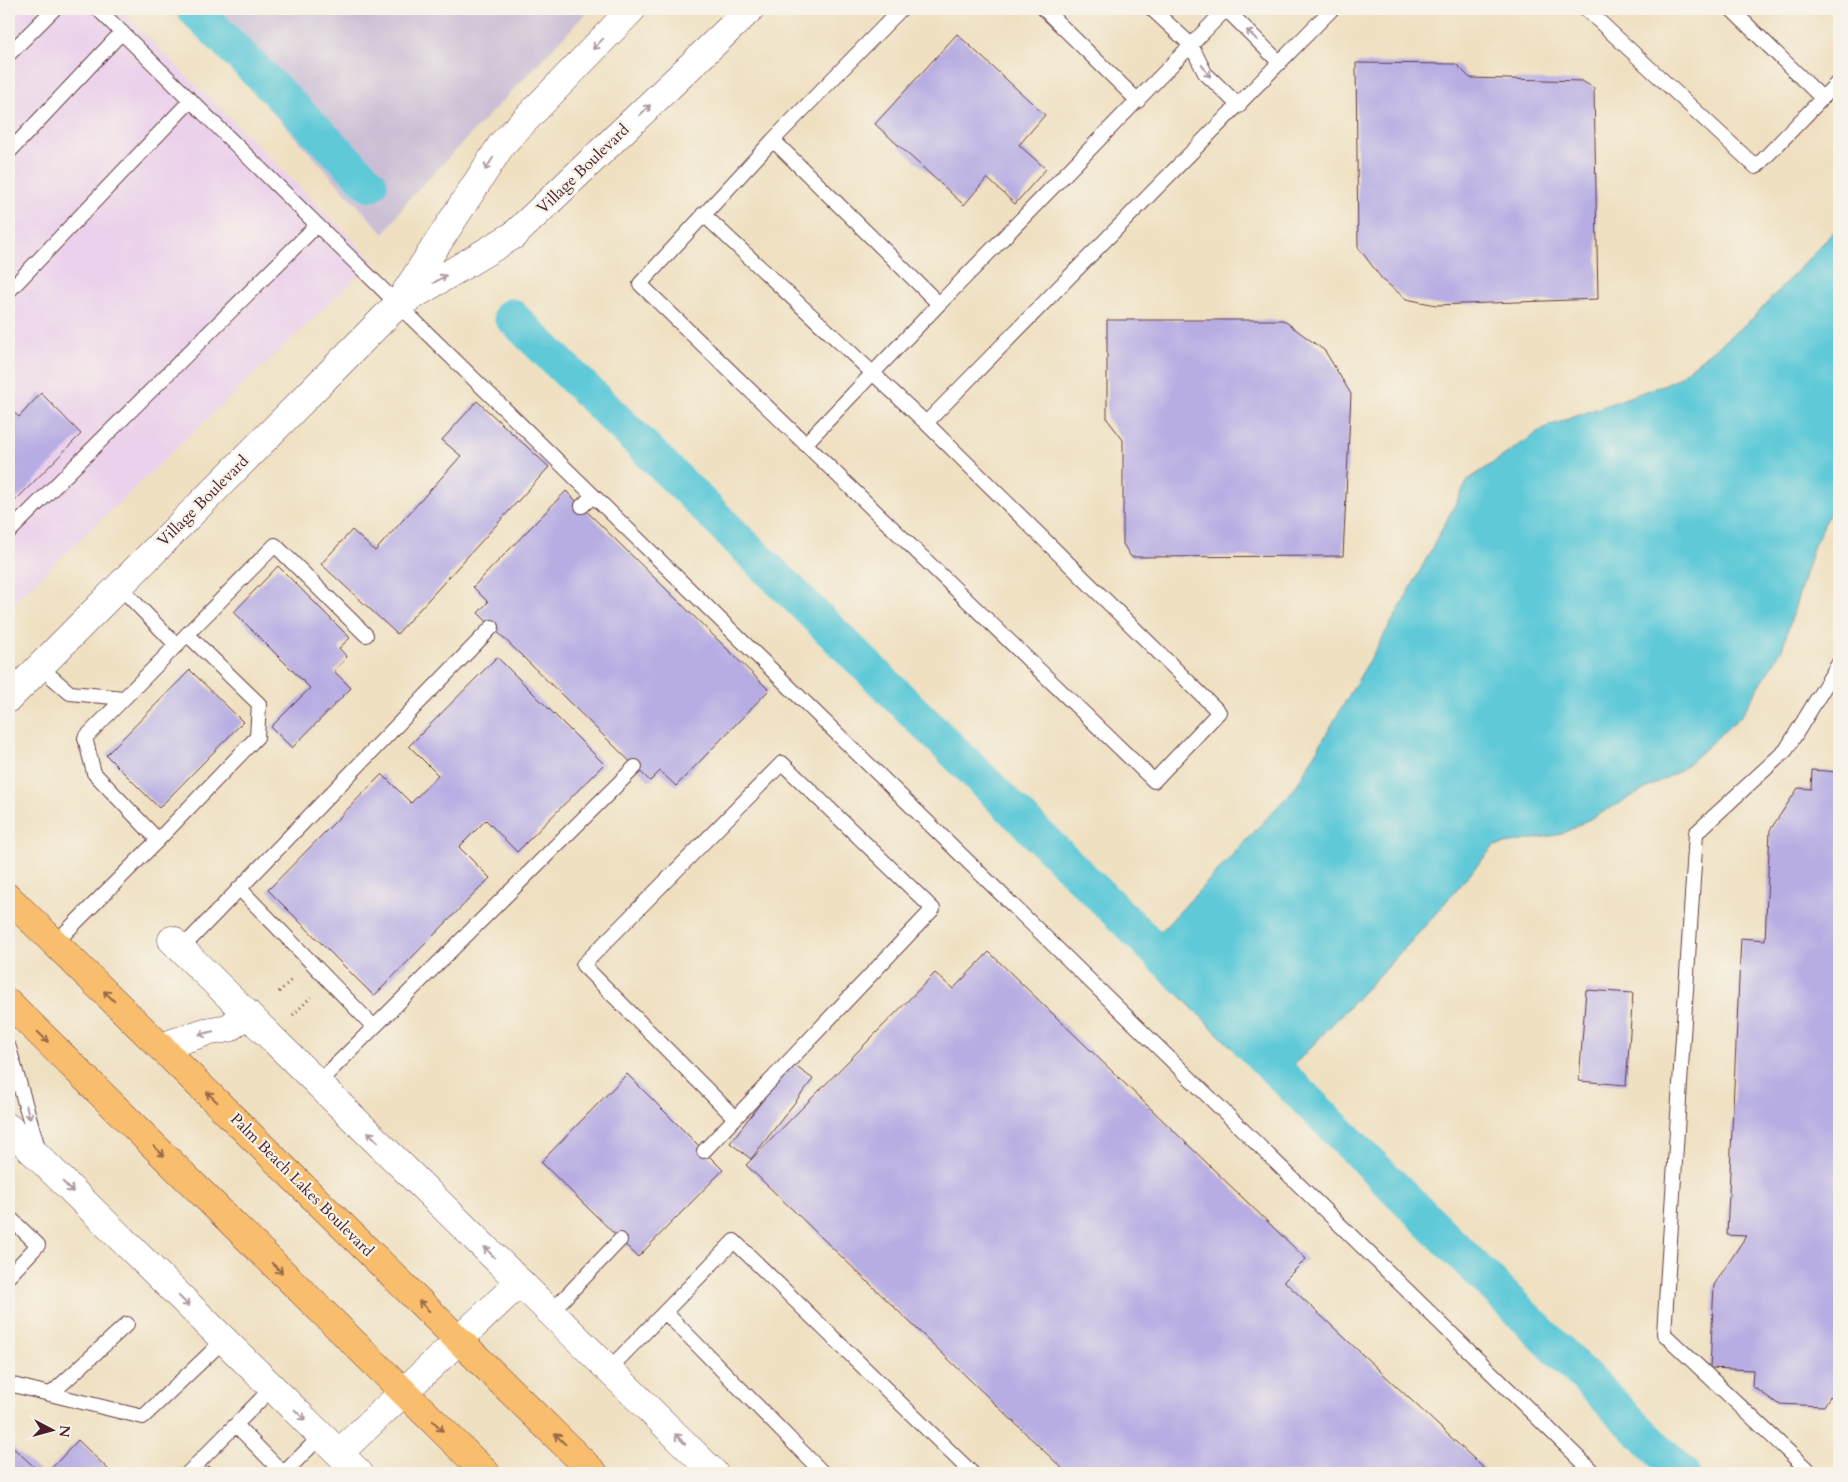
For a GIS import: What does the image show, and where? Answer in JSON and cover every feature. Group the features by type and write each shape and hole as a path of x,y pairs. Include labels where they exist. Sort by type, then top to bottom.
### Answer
{"main road":[{"name":"Palm Beach Lakes Boulevard","path":"9,898 594,1473"},
{"path":"9,1003 486,1473"}],"street":[{"name":"Village Boulevard","path":"9,698 398,304 502,144 632,9"},
{"name":"Village Boulevard","path":"398,304 514,235 750,9"},
{"path":"176,944 714,1473"},
{"path":"161,1047 205,1032 229,1028 247,1013"},
{"path":"9,1128 359,1473"},
{"path":"330,1444 404,1392 520,1282"}],"lane":[{"path":"9,54 54,9"},
{"path":"98,9 593,496 1594,1473"},
{"path":"703,214 926,423 1219,712 1154,782 640,284 703,214 773,140 901,9"},
{"path":"1044,9 1138,101"},
{"path":"1152,9 1191,46 1206,73 1239,106"},
{"path":"805,444 1226,9 1279,62"},
{"path":"926,423 1239,106 1279,62 1332,9"},
{"path":"1586,9 1756,167 1839,81"},
{"path":"1731,9 1822,98"},
{"path":"9,152 122,32"},
{"path":"9,292 191,100"},
{"path":"773,140 939,304"},
{"path":"9,532 317,225"},
{"path":"582,506 593,496"},
{"path":"158,840 94,773 85,738 275,545 366,635"},
{"path":"119,586 176,646"},
{"path":"176,944 239,888 492,627"},
{"path":"55,943 257,737 258,704 187,634"},
{"path":"1811,1473 1664,1334 1696,833 1786,750 1839,663"},
{"path":"40,667 70,693 124,698"},
{"path":"704,1151 933,909 782,763 583,965 735,1118"},
{"path":"318,1083 635,767"},
{"path":"239,888 374,1028"},
{"path":"9,1048 42,1161"},
{"path":"9,1217 38,1245 9,1276"},
{"path":"551,1312 620,1240"},
{"path":"609,1369 734,1241 972,1473"},
{"path":"665,1312 823,1473"},
{"path":"51,1394 127,1324"},
{"path":"9,1384 143,1417 224,1340"},
{"path":"188,1473 272,1388"},
{"path":"236,1425 283,1473 330,1444"}],"shaded area":[{"path":"9,9 119,9 374,261 9,607"},
{"path":"177,9 590,9 408,200 384,234"}],"water":[{"path":"1839,226 1839,495 1814,545 1782,649 1741,716 1681,770 1562,834 1494,846 1417,935 1272,1088 1139,955 1295,788 1404,601 1468,480 1546,427 1674,381 1753,318"}],"building":[{"path":"957,34 1045,115 1019,145 1046,169 1015,204 987,178 964,205 875,124"},
{"path":"1356,63 1456,64 1470,78 1582,81 1594,88 1598,299 1436,305 1406,299 1382,279 1358,247"},
{"path":"1107,320 1283,320 1325,351 1351,394 1343,556 1131,557 1123,544 1123,440 1107,419"},
{"path":"41,393 81,434 9,507 9,408 19,417"},
{"path":"477,401 549,467 397,634 321,564 352,530 375,551 461,456 442,440"},
{"path":"566,491 769,690 676,786 660,771 650,781 478,613 488,602 473,587"},
{"path":"278,566 350,638 339,648 347,657 334,671 351,688 292,748 271,727 310,688 234,612"},
{"path":"497,657 604,764 517,852 486,820 459,847 490,878 374,996 268,890 382,774 411,803 438,775 409,746"},
{"path":"190,670 243,722 159,808 106,755"},
{"path":"1812,770 1839,772 1839,1402 1830,1396 1824,1406 1778,1404 1752,1386 1753,1370 1710,1368 1714,1285 1746,1236 1727,1235 1741,938 1765,940 1770,830 1798,788 1811,789"},
{"path":"989,952 1306,1259 1284,1281 1489,1473 1067,1473 746,1165 935,973 953,989"},
{"path":"1586,990 1633,993 1626,1085 1579,1081"},
{"path":"791,1063 813,1079 751,1159 730,1143"},
{"path":"627,1074 723,1170 638,1257 541,1162"},
{"path":"78,1440 112,1473 47,1473"},
{"path":"9,1444 41,1473 9,1473"},
{"path":"208,1466 215,1473 201,1473"}],"waterway":[{"path":"194,9 370,184"},
{"path":"511,316 1184,978"},
{"path":"1249,1043 1682,1473"}]}
